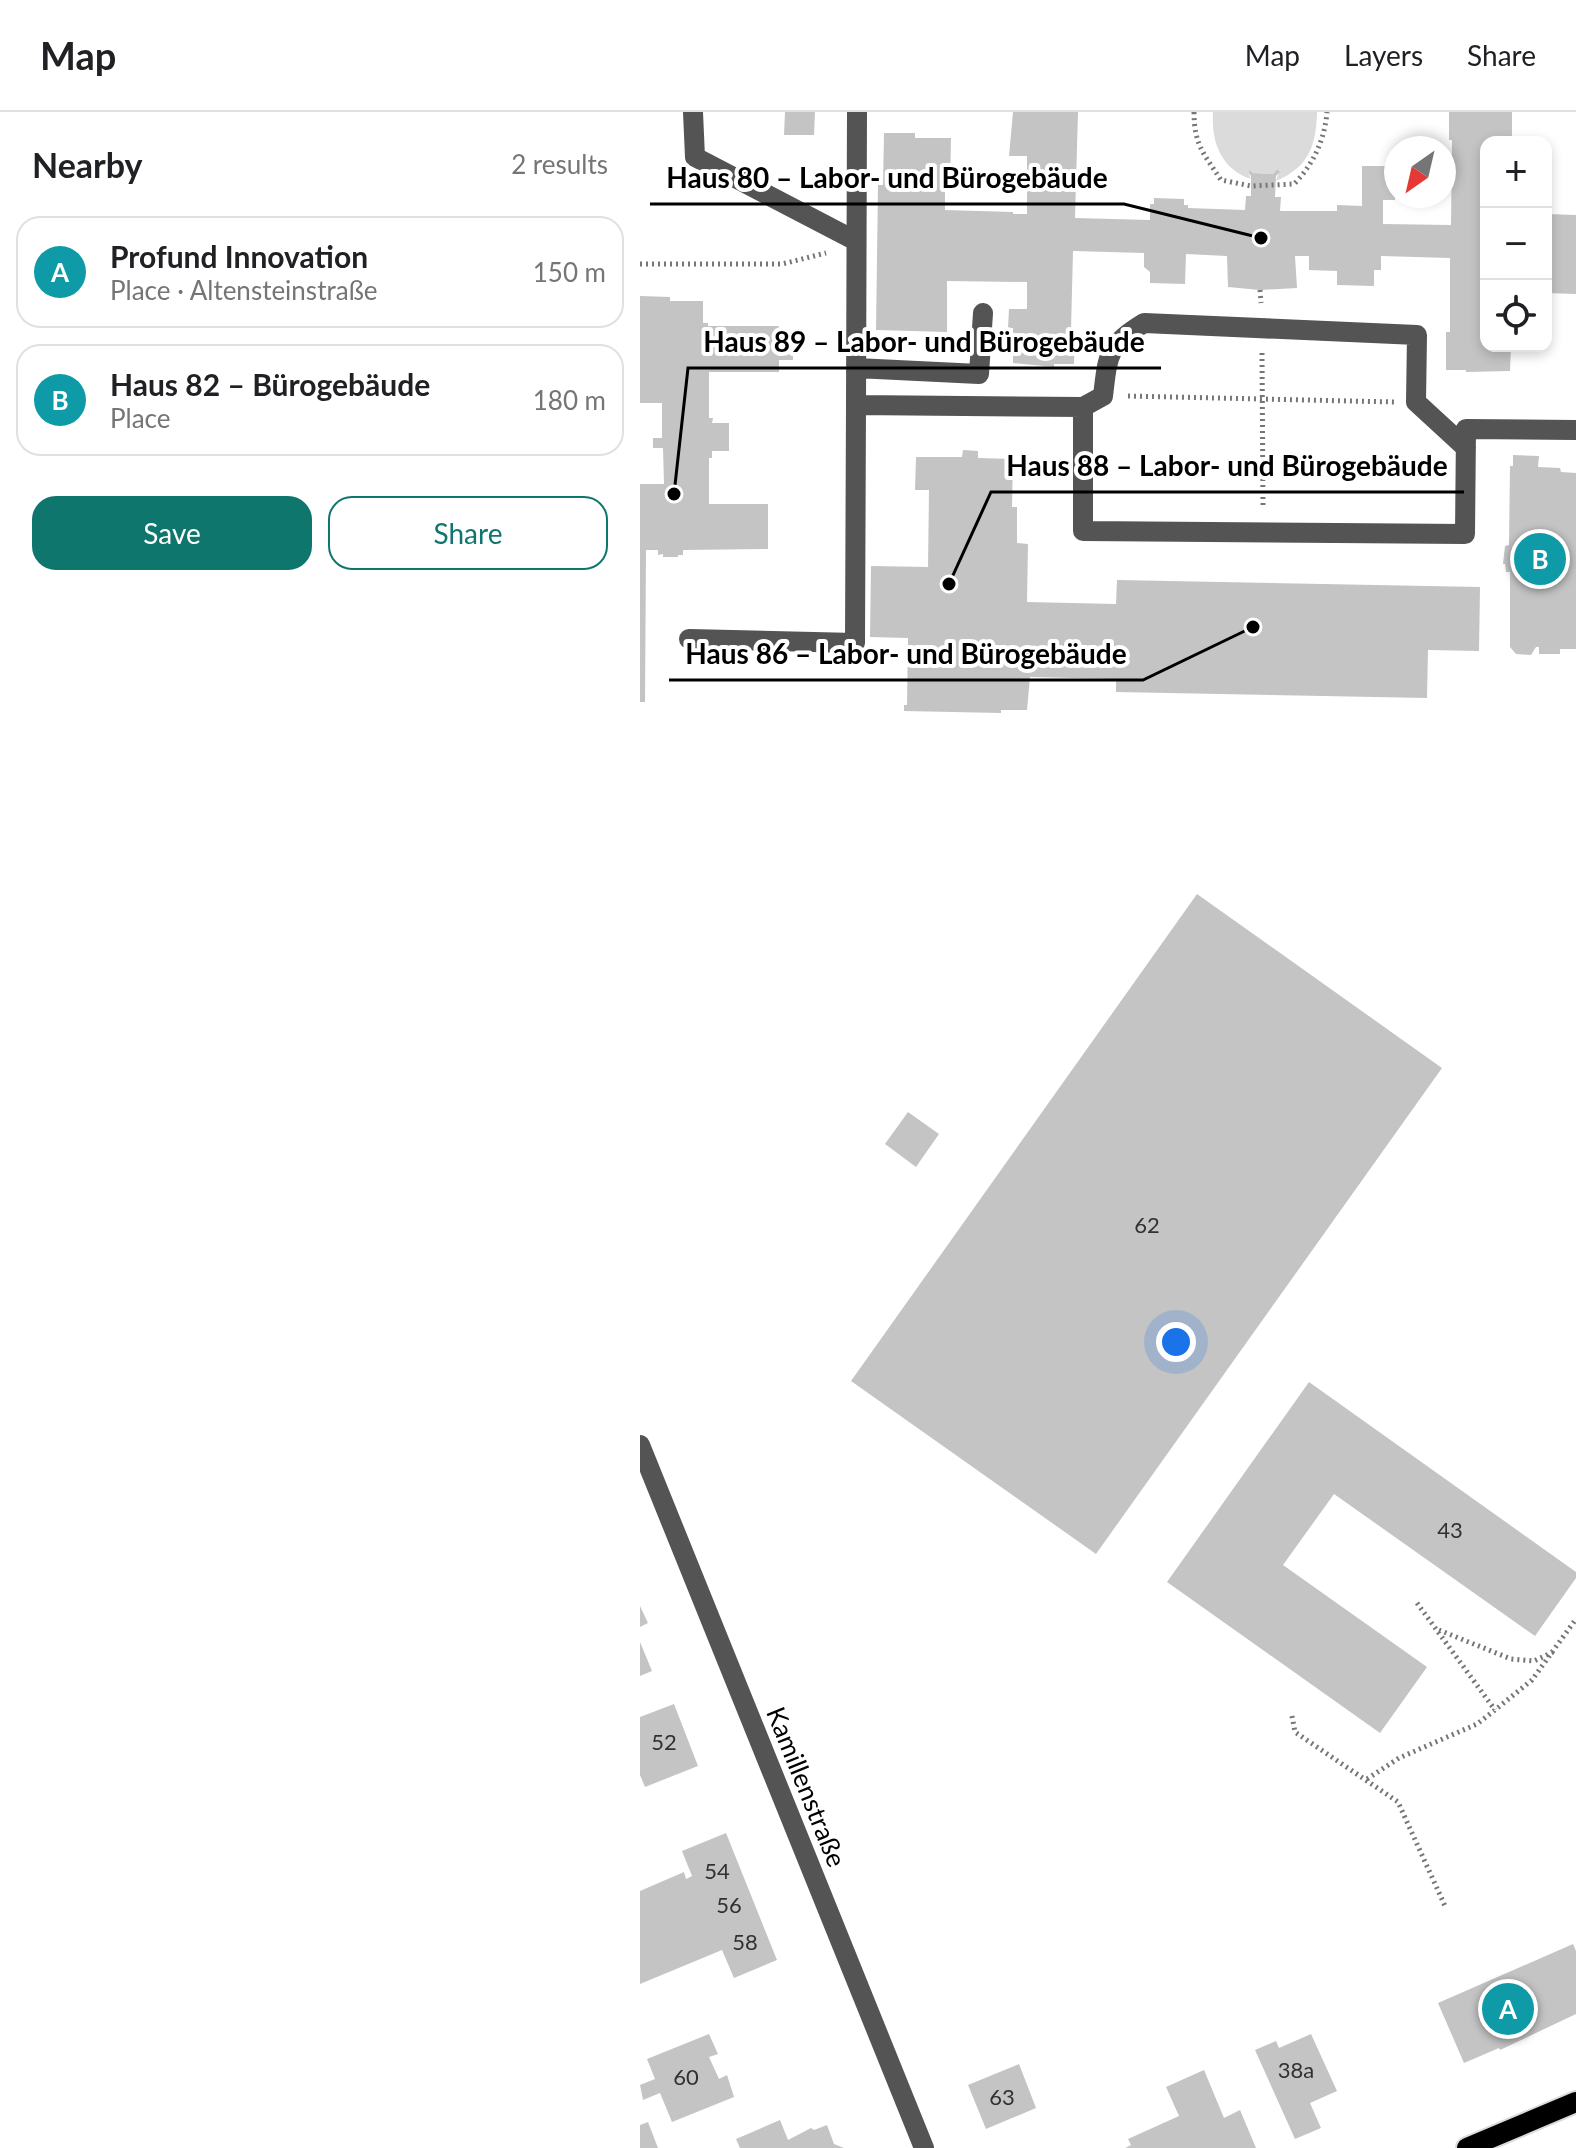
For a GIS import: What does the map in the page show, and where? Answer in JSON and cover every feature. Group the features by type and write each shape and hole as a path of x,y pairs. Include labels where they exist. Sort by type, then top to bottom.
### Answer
{"main road":[{"path":"1467,2148 1576,2102"}],"street":[{"path":"693,112 695,157 856,241"},
{"path":"689,639 855,643 857,112"},
{"path":"856,368 979,374 983,313"},
{"path":"856,405 1083,407 1103,396 1107,360 1119,339 1144,323 1417,335 1416,402 1466,448"},
{"path":"1083,407 1083,531 1465,534 1466,429 1576,430"},
{"name":"Kamillenstraße","path":"640,1445 924,2148"}],"path":[{"path":"1194,112 1194,133 1200,149 1221,180 1251,186 1294,184 1304,174 1317,151 1326,129 1327,112"},
{"path":"640,264 782,264 822,255 856,241"},
{"path":"1260,290 1263,532"},
{"path":"1103,396 1416,402"},
{"path":"1417,1603 1495,1710"},
{"path":"1367,1779 1399,1758 1477,1724 1532,1680 1576,1619"},
{"path":"1436,1629 1511,1659 1534,1661 1554,1652"},
{"path":"1292,1716 1295,1732 1398,1802 1445,1906"}],"shaded area":[{"path":"1213,112 1317,112 1315,135 1308,154 1296,169 1276,181 1277,169 1273,174 1253,173 1250,170 1251,179 1232,169 1220,153 1214,134"}],"building":[{"path":"785,112 815,112 814,135 784,135"},
{"path":"1013,112 1078,112 1075,218 1150,220 1150,204 1154,204 1154,198 1184,199 1184,205 1188,208 1245,210 1246,196 1251,196 1251,176 1248,172 1273,174 1277,169 1280,172 1276,176 1275,197 1281,197 1280,211 1337,211 1337,205 1362,206 1362,166 1384,166 1383,224 1451,225 1451,208 1456,208 1456,136 1449,136 1449,112 1512,112 1512,136 1480,136 1480,352 1511,352 1510,371 1446,370 1446,332 1450,332 1450,258 1381,256 1381,270 1374,270 1374,286 1337,285 1337,271 1309,270 1309,256 1295,256 1297,288 1260,290 1228,287 1227,256 1186,254 1185,284 1150,283 1150,272 1144,267 1144,253 1073,251 1071,330 1075,330 1074,364 1054,364 1054,367 1013,363 1013,328 1008,328 1009,309 1027,309 1027,282 947,281 947,332 876,330 878,185 883,185 884,133 915,133 915,138 951,138 950,190 945,190 945,210 1027,214 1027,156 1009,156"},
{"path":"1552,214 1576,215 1576,294 1552,293"},
{"path":"640,296 670,297 670,301 703,301 703,323 708,323 708,326 779,326 779,337 793,337 793,360 779,360 779,372 709,372 709,418 713,418 712,423 729,423 729,451 712,451 712,458 709,458 709,504 768,504 768,549 683,550 683,555 678,557 663,557 663,554 658,555 658,550 646,550 645,702 640,702 640,484 664,484 663,448 653,448 653,438 662,438 662,403 640,403"},
{"path":"963,450 978,451 978,458 1013,459 1012,507 1017,507 1017,543 1028,544 1027,602 1116,604 1117,580 1480,587 1479,651 1428,650 1427,698 1116,692 1116,679 1030,677 1027,710 1001,710 1001,713 904,711 904,705 907,705 908,638 870,637 871,566 928,567 929,490 915,490 916,457 962,457"},
{"path":"1513,455 1539,456 1538,467 1560,468 1561,472 1576,473 1576,649 1560,649 1560,654 1539,654 1539,647 1536,647 1531,655 1516,654 1510,647 1510,572 1506,572 1503,564 1505,546 1509,545 1510,466 1513,466"},
{"path":"1197,894 1442,1068 1096,1554 851,1381"},
{"path":"908,1112 939,1134 916,1167 885,1144"},
{"path":"1309,1382 1576,1572 1576,1578 1535,1636 1334,1494 1283,1565 1427,1667 1380,1733 1167,1582"},
{"path":"640,1606 648,1623 640,1627"},
{"path":"640,1642 652,1671 640,1676"},
{"path":"674,1704 698,1766 645,1787 640,1775 640,1717"},
{"path":"726,1833 777,1960 734,1978 722,1950 640,1984 640,1891 684,1872 686,1879 692,1876 682,1851"},
{"path":"1573,1944 1576,1951 1576,2014 1500,2050 1464,2063 1438,2003"},
{"path":"709,2034 718,2054 709,2057 719,2079 727,2075 734,2097 672,2122 660,2093 643,2100 640,2085 655,2079 647,2059"},
{"path":"1311,2034 1337,2091 1310,2103 1321,2128 1295,2139 1255,2050 1276,2041 1279,2048"},
{"path":"1019,2064 1036,2108 986,2129 968,2085"},
{"path":"1204,2070 1224,2118 1240,2110 1256,2148 1125,2148 1131,2145 1128,2139 1179,2116 1166,2087"},
{"path":"780,2120 788,2140 811,2128 814,2130 827,2125 834,2144 844,2148 740,2148 736,2139"},
{"path":"648,2122 658,2148 640,2148 640,2125"}],"place":[{"name":"Haus 80 – Labor- und Bürogebäude","path":"1261,238"},
{"name":"Haus 89 – Labor- und Bürogebäude","path":"674,494"},
{"name":"Haus 82 – Bürogebäude","path":"1540,559"},
{"name":"Haus 88 – Labor- und Bürogebäude","path":"949,584"},
{"name":"Haus 86 – Labor- und Bürogebäude","path":"1253,627"},
{"name":"Profund Innovation","path":"1508,2009"}]}
